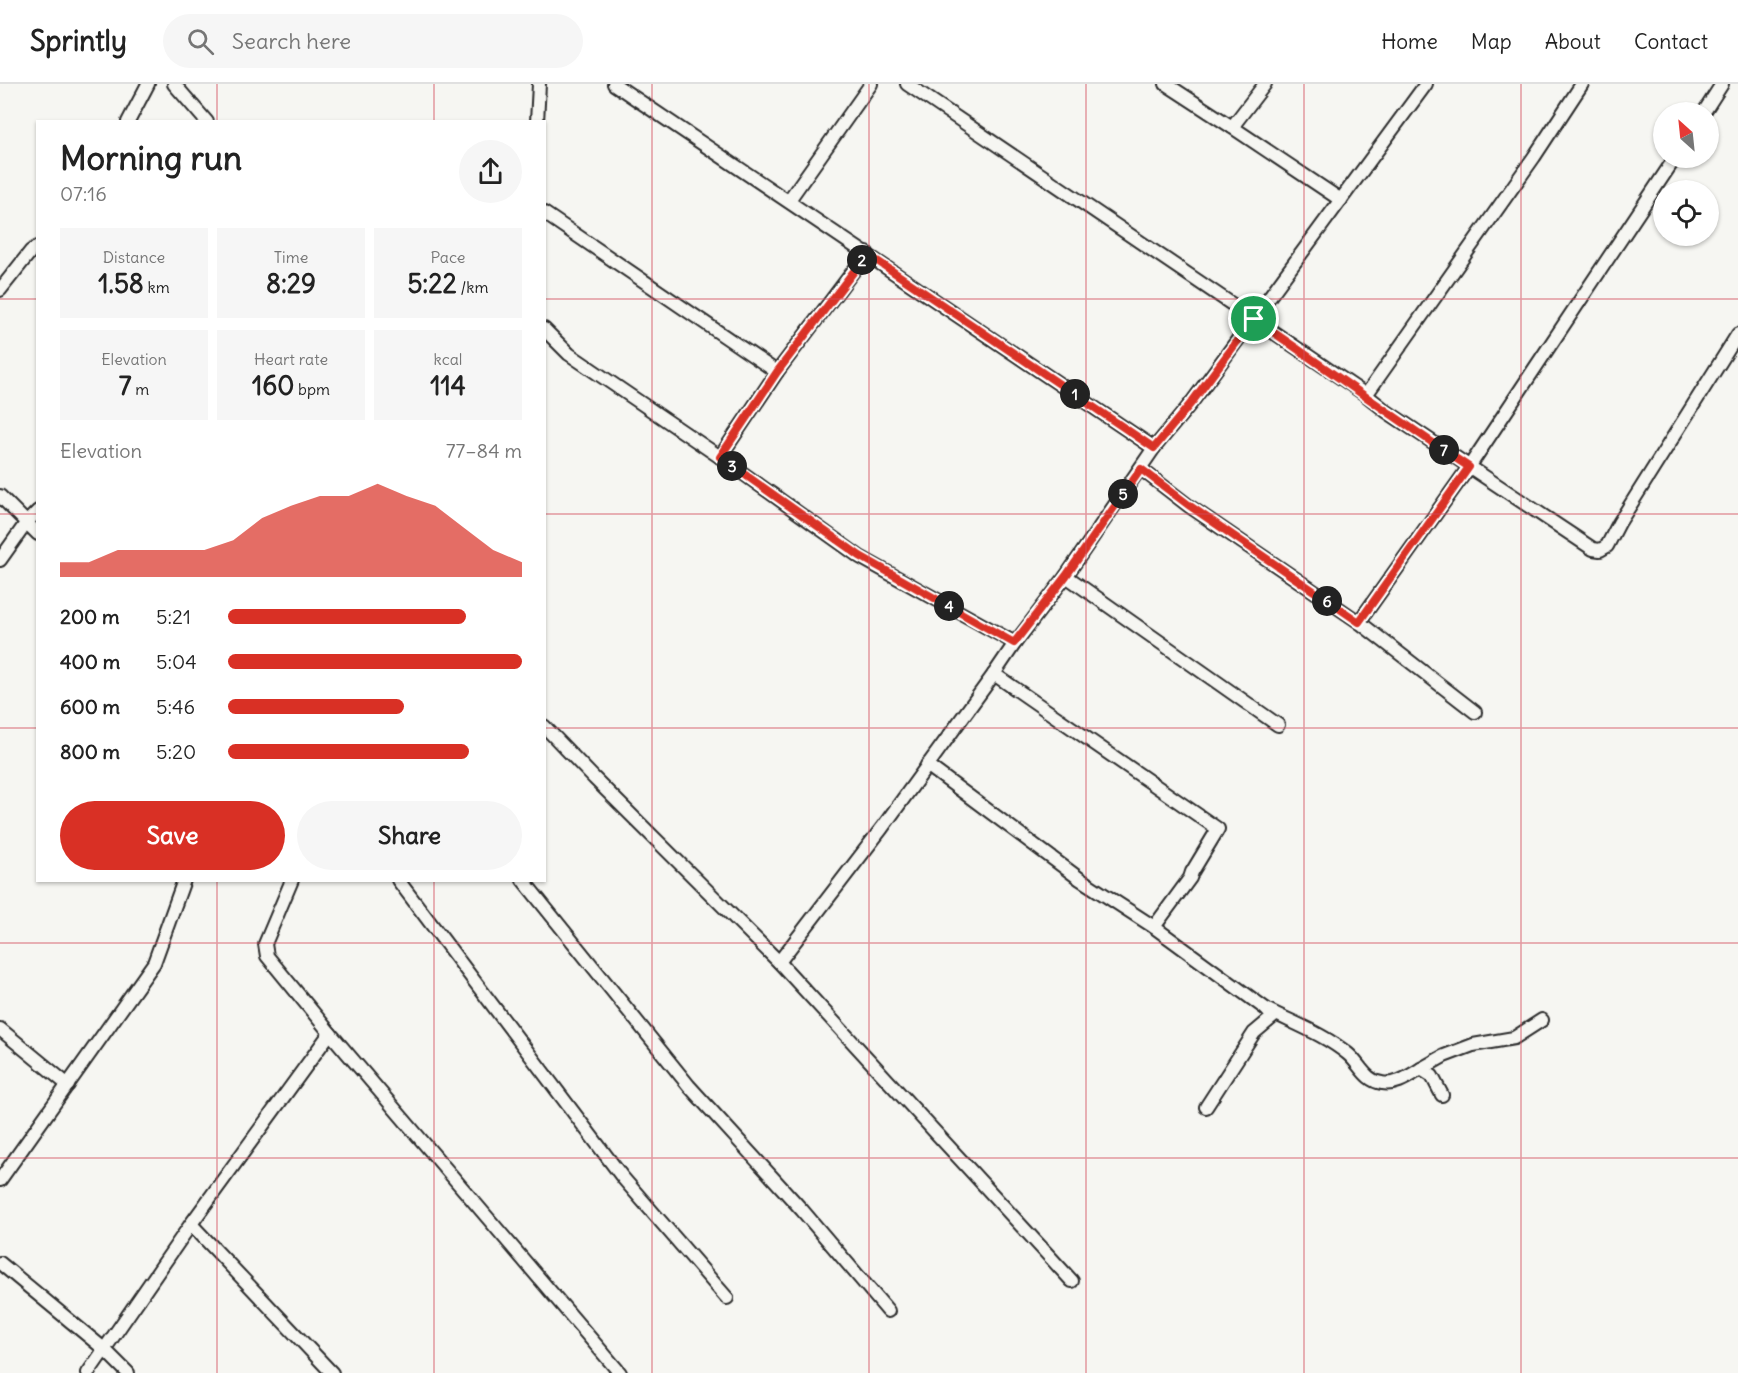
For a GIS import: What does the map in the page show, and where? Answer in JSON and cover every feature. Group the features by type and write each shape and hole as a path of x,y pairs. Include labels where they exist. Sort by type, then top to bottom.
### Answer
{"street":[{"path":"130,120 148,84"},
{"path":"174,84 205,120"},
{"path":"537,120 539,84"},
{"path":"614,84 1154,448"},
{"path":"789,200 871,84"},
{"path":"907,84 1386,411 1593,549 1600,550 1606,546 1618,523 1738,334"},
{"path":"1166,84 1233,126 1341,200"},
{"path":"1233,126 1264,84"},
{"path":"779,962 882,828 1014,643 1066,576 1154,448 1192,402 1426,84"},
{"path":"1366,396 1534,157 1582,84"},
{"path":"1710,102 1722,84"},
{"path":"1359,622 1469,467 1668,168"},
{"path":"546,214 777,372"},
{"path":"0,290 36,247"},
{"path":"720,457 777,372 867,254"},
{"path":"546,331 568,354 860,556 1014,643"},
{"path":"1141,469 1190,506 1359,622 1475,712"},
{"path":"0,496 36,532"},
{"path":"0,560 36,513"},
{"path":"1066,576 1278,725"},
{"path":"994,674 1218,829 1190,878 1154,927"},
{"path":"546,728 779,962 1072,1281"},
{"path":"927,765 1080,879 1154,927 1266,1009 1336,1045 1350,1055 1369,1078 1376,1082 1391,1084 1444,1056 1473,1045 1514,1038 1542,1020"},
{"path":"0,1180 154,963 183,882"},
{"path":"291,882 265,944 267,956 620,1373"},
{"path":"400,882 623,1178 727,1298"},
{"path":"525,882 689,1086 802,1210 888,1311"},
{"path":"1206,1107 1254,1033 1273,1017 1266,1009"},
{"path":"0,1029 68,1085"},
{"path":"88,1373 191,1224 330,1033"},
{"path":"1421,1069 1432,1076 1442,1095"},
{"path":"191,1224 332,1373"},
{"path":"0,1263 104,1349 128,1373"}],"route":[{"path":"867,254 1154,448 1192,402 1254,319 1469,467 1359,622 1190,506 1141,469 1066,576 1014,643 860,556 720,457 777,372 867,254"}]}
